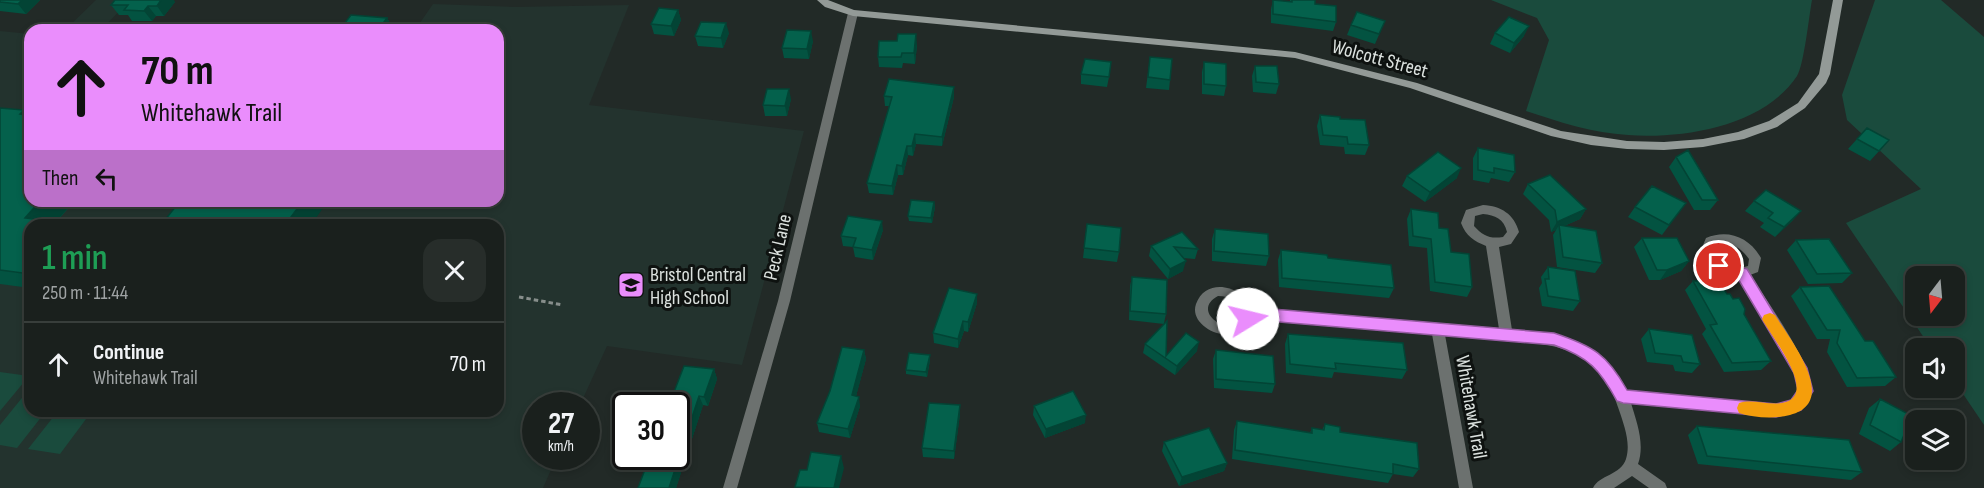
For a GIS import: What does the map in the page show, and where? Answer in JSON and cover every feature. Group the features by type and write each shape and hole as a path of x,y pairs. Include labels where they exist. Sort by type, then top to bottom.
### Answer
{"main road":[{"name":"Wolcott Street","path":"822,0 828,5 853,13 1295,55 1374,73 1559,135 1611,144 1663,146 1716,142 1761,130 1800,107 1823,80 1838,0"}],"street":[{"name":"Peck Lane","path":"730,488 784,301 853,13"},
{"path":"1492,243 1506,335"},
{"path":"1623,397 1776,411 1790,408 1801,401 1805,391 1802,372 1742,273"},
{"path":"1249,313 1438,329"},
{"name":"Whitehawk Trail","path":"1466,488 1438,329 1554,339 1584,351 1608,371 1623,397 1635,442 1630,466"},
{"path":"1600,488 1618,478 1630,466 1660,488"}],"path":[{"path":"519,297 563,305"}],"shaded area":[{"path":"96,0 130,0 107,24 71,24"},
{"name":"Bristol Central High School","path":"433,4 514,7 629,5 589,105 804,131 742,365 607,346 586,392 522,392 522,470 551,470 543,488 0,488 0,31 24,33 24,207 504,207 504,24 419,24"}],"green space":[{"path":"1491,0 1812,0 1800,70 1783,93 1765,107 1721,126 1650,136 1615,134 1589,129 1526,111 1549,40 1537,18"},
{"path":"1875,0 1941,0 1984,37 1984,425 1965,397 1965,338 1924,338 1916,326 1965,326 1965,266 1905,266 1905,310 1846,223 1921,189 1847,120 1842,95"},
{"path":"0,372 24,375 24,382 0,411"},
{"path":"24,395 24,417 41,417 17,448 0,445 0,425"},
{"path":"53,417 88,417 60,454 28,449"}],"building":[{"path":"0,0 22,0 18,4 0,2"},
{"path":"115,0 161,0 157,6 148,6 144,11 124,10 128,5 111,5"},
{"path":"1273,0 1292,2 1292,0 1315,0 1315,4 1336,6 1336,22 1273,14"},
{"path":"659,8 678,10 671,26 651,24"},
{"path":"1357,12 1385,21 1379,34 1351,25"},
{"path":"351,15 387,18 382,24 344,24"},
{"path":"1509,17 1529,26 1514,43 1495,33"},
{"path":"701,22 726,23 721,38 695,36"},
{"path":"787,30 811,31 807,49 782,48"},
{"path":"898,34 916,34 914,53 902,53 901,57 878,57 879,41 897,41"},
{"path":"1150,57 1172,59 1170,80 1148,77"},
{"path":"1085,59 1111,62 1109,77 1081,74"},
{"path":"1204,62 1226,64 1226,86 1204,84"},
{"path":"1255,66 1277,66 1279,84 1256,82"},
{"path":"889,79 954,87 942,137 915,134 912,146 907,146 902,166 897,165 892,186 867,183 892,97 884,96"},
{"path":"767,89 789,89 785,106 763,105"},
{"path":"0,108 24,110 20,114 24,115 24,207 35,207 25,218 33,219 24,219 24,273 0,270"},
{"path":"1320,115 1365,120 1369,145 1348,144 1347,137 1323,135"},
{"path":"1867,128 1889,140 1879,151 1857,139"},
{"path":"1478,148 1514,155 1515,172 1494,168 1494,173 1478,170"},
{"path":"1688,150 1718,200 1702,200 1676,157"},
{"path":"1438,152 1461,168 1430,192 1407,176"},
{"path":"1550,175 1586,209 1557,222 1555,210 1528,184"},
{"path":"1652,186 1686,203 1669,225 1635,207"},
{"path":"1766,190 1801,211 1784,227 1768,218 1773,213 1754,201"},
{"path":"911,200 934,202 931,218 908,216"},
{"path":"175,207 298,207 290,219 166,219"},
{"path":"1411,209 1438,213 1439,228 1448,229 1451,252 1469,254 1472,287 1435,282 1431,239 1413,236"},
{"path":"848,216 882,221 872,250 853,247 856,238 841,236"},
{"path":"1087,224 1121,228 1119,252 1084,248"},
{"path":"1559,225 1596,231 1602,263 1563,257"},
{"path":"1215,229 1268,234 1269,256 1214,251"},
{"path":"1182,232 1198,249 1174,247 1186,261 1170,269 1151,246"},
{"path":"1642,238 1677,238 1689,261 1667,270 1657,270"},
{"path":"1829,239 1852,273 1817,274 1796,240"},
{"path":"1281,250 1391,265 1394,288 1282,278"},
{"path":"1548,267 1575,271 1580,301 1548,296 1545,279 1549,279"},
{"path":"1132,277 1167,280 1166,314 1130,311"},
{"path":"1718,280 1727,294 1730,294 1733,299 1739,298 1745,309 1744,314 1771,361 1732,363 1710,325 1717,324 1693,281"},
{"path":"1829,286 1865,341 1873,341 1896,377 1857,378 1837,343 1840,330 1827,330 1800,287"},
{"path":"949,288 977,294 968,322 963,321 958,339 933,333"},
{"path":"1167,321 1166,356 1186,333 1199,342 1177,366 1145,344"},
{"path":"1649,329 1692,335 1700,364 1683,362 1681,356 1655,353"},
{"path":"1288,334 1403,343 1407,370 1335,363 1336,369 1290,364"},
{"path":"842,347 864,350 852,395 859,397 848,429 817,423 830,391"},
{"path":"1216,350 1273,356 1275,384 1216,379"},
{"path":"909,353 930,355 926,372 906,370"},
{"path":"684,366 714,369 704,397 699,396 690,424 690,392 674,392"},
{"path":"1073,391 1086,415 1046,429 1034,406"},
{"path":"1880,399 1905,412 1905,433 1901,442 1870,425"},
{"path":"929,403 960,405 954,451 922,448"},
{"path":"1237,421 1312,433 1312,428 1324,430 1325,424 1340,427 1340,432 1417,443 1419,469 1393,464 1393,474 1235,450"},
{"path":"1697,426 1849,440 1862,472 1707,456"},
{"path":"1209,428 1227,463 1182,477 1164,442"},
{"path":"811,452 841,456 834,488 795,487 800,470 807,470"},
{"path":"645,470 675,470 669,488 638,488"}],"slow traffic":[{"path":"1745,408 1783,410 1796,405 1804,396 1805,385 1802,372 1770,319"}],"place":[{"name":"Bristol Central High School","path":"631,285"}],"route":[{"path":"1248,319 1249,313 1554,339 1574,346 1593,357 1608,371 1623,397 1776,411 1796,405 1801,401 1805,391 1802,372 1742,273 1719,266"}]}
